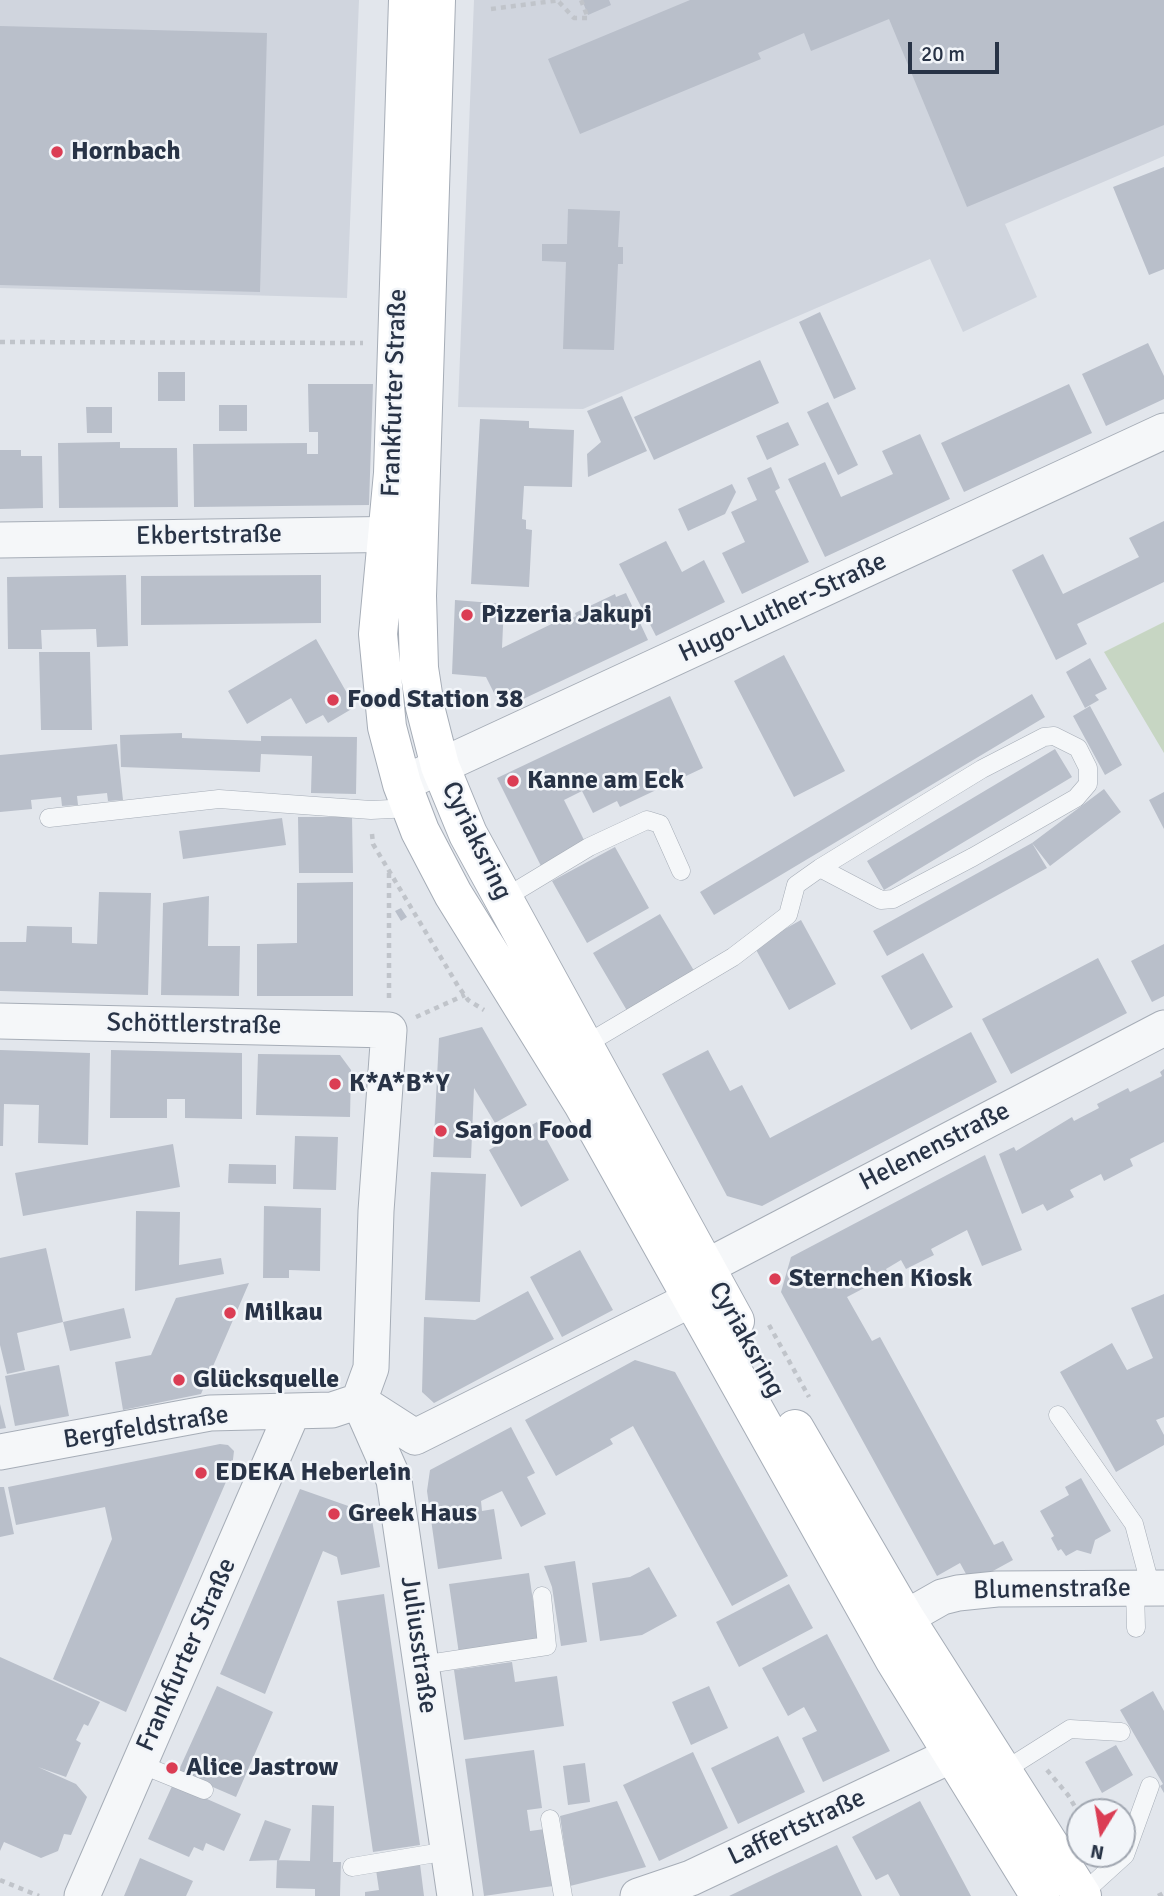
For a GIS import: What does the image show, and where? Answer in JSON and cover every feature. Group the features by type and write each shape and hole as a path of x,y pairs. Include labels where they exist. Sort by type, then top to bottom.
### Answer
{"main road":[{"name":"Frankfurter Straße","path":"408,0 393,473 425,707 440,766"},
{"name":"Frankfurter Straße","path":"406,796 387,727 379,662 379,611 403,534 436,0"},
{"name":"Cyriaksring","path":"440,766 468,834 583,1046 705,1284 861,1601 1040,1896"},
{"name":"Cyriaksring","path":"406,796 453,894 583,1104 705,1284 905,1618 1082,1895"}],"street":[{"name":"Hugo-Luther-Straße","path":"406,796 440,766 1164,431"},
{"name":"Ekbertstraße","path":"0,540 403,534"},
{"name":"Schöttlerstraße","path":"0,1020 389,1030"},
{"name":"Helenenstraße","path":"359,1401 415,1437 705,1284 1164,1028"},
{"path":"359,1401 371,1368 376,1211 389,1030"},
{"name":"Bergfeldstraße","path":"0,1452 210,1413 332,1410 359,1401"},
{"name":"Juliusstraße","path":"359,1401 394,1480 455,1896"},
{"name":"Frankfurter Straße","path":"82,1896 292,1413"},
{"name":"Blumenstraße","path":"905,1618 942,1597 958,1593 997,1589 1150,1588"},
{"name":"Laffertstraße","path":"638,1896 698,1887 954,1754"}],"lane":[{"path":"583,1046 740,952 789,915 796,885 820,868 982,769 1044,737 1054,736 1078,748 1088,768 1088,784 1076,798 893,899 881,900 820,868"},
{"path":"49,818 219,799 371,810 406,796"},
{"path":"503,899 589,847 647,820 660,824 681,871"},
{"path":"1058,1415 1134,1524 1150,1588 1136,1628"},
{"path":"421,1665 547,1646 542,1596"},
{"path":"1002,1772 1070,1729 1121,1732"},
{"path":"140,1764 204,1790"},
{"path":"1082,1895 1125,1855 1150,1786"},
{"path":"550,1819 563,1896"},
{"path":"352,1867 448,1851"}],"path":[{"path":"491,9 560,1 574,18 588,18 582,0"},
{"path":"0,342 364,343"},
{"path":"371,810 373,844 389,870 389,1030 465,995"},
{"path":"0,1880 40,1896"},
{"path":"1158,1896 1164,1893"}],"shaded area":[{"path":"0,0 359,0 347,298 0,288"},
{"path":"474,0 1164,0 1164,156 1005,224 1037,297 963,332 930,259 583,409 458,407"}],"green space":[{"path":"1164,622 1164,753 1104,652"}],"building":[{"path":"582,0 609,0 611,5 588,15"},
{"path":"690,0 1164,0 1164,125 967,207 889,19 811,51 804,33 758,53 761,59 580,134 548,59"},
{"path":"0,26 267,33 260,292 0,285"},
{"path":"1164,167 1164,269 1149,275 1113,187"},
{"path":"568,209 620,211 618,247 623,247 623,264 618,264 614,350 563,349 566,262 542,261 542,244 567,244"},
{"path":"820,312 856,389 834,399 799,322"},
{"path":"1148,343 1164,376 1164,399 1106,426 1082,374"},
{"path":"760,360 779,403 654,460 634,417"},
{"path":"158,372 185,372 185,401 158,401"},
{"path":"308,384 373,384 369,505 194,507 193,444 307,443 307,454 318,454 318,432 309,432"},
{"path":"1069,384 1092,433 964,492 941,443"},
{"path":"622,396 647,451 588,477 587,454 601,442 587,411"},
{"path":"828,402 858,465 838,475 807,412"},
{"path":"219,405 247,405 247,431 219,431"},
{"path":"86,407 112,407 112,433 87,433"},
{"path":"480,419 529,421 529,428 574,430 572,487 524,486 522,519 526,520 526,529 532,530 529,587 471,584"},
{"path":"788,422 799,445 767,460 756,436"},
{"path":"920,434 950,499 825,557 788,479 825,462 841,497 893,474 882,451"},
{"path":"120,442 120,448 177,448 178,507 59,508 58,443"},
{"path":"0,450 21,450 21,456 42,456 43,508 0,509"},
{"path":"771,467 780,488 775,491 809,562 742,594 722,553 745,542 731,512 757,500 747,478"},
{"path":"732,484 736,492 725,514 688,531 678,509"},
{"path":"1164,521 1164,582 1077,624 1087,644 1056,660 1012,570 1043,554 1063,594 1139,557 1129,538"},
{"path":"666,541 682,572 704,560 725,602 656,636 619,564"},
{"path":"126,575 128,646 97,647 96,629 41,630 42,649 8,649 7,577"},
{"path":"321,575 321,623 141,625 141,576"},
{"path":"626,593 648,640 502,709 486,677 452,674 455,600 504,604 502,648 566,617 567,621 576,616 575,613 615,594 616,597"},
{"path":"316,639 355,707 328,723 323,715 306,724 291,698 247,724 228,691"},
{"path":"39,652 90,652 92,730 41,730"},
{"path":"784,655 845,771 794,797 734,681"},
{"path":"1090,658 1107,689 1095,695 1099,700 1085,708 1066,672"},
{"path":"1032,694 1045,717 714,915 700,892"},
{"path":"670,696 703,768 620,807 617,801 593,813 582,791 564,800 586,844 541,866 497,778"},
{"path":"1090,706 1122,765 1105,775 1073,716"},
{"path":"182,733 182,738 261,741 261,736 357,737 356,794 311,793 312,756 261,754 260,772 121,767 120,735"},
{"path":"117,744 123,800 108,801 107,793 77,796 78,805 62,806 61,797 31,800 32,809 0,812 0,755"},
{"path":"1055,749 1072,777 884,890 867,861"},
{"path":"1104,789 1121,812 1050,866 1032,843"},
{"path":"1164,792 1164,829 1149,800"},
{"path":"298,817 352,817 353,873 299,873"},
{"path":"282,818 286,845 183,859 179,831"},
{"path":"1032,843 1047,868 887,956 873,931"},
{"path":"615,847 649,908 587,943 552,881"},
{"path":"353,882 353,996 257,996 257,944 297,943 297,883"},
{"path":"99,892 151,893 148,995 0,991 0,942 26,942 27,926 72,927 72,943 97,944"},
{"path":"209,896 208,946 240,946 239,996 161,995 163,903"},
{"path":"401,908 407,917 401,921 395,911"},
{"path":"660,914 696,974 629,1014 593,953"},
{"path":"801,920 836,984 789,1010 754,946"},
{"path":"1164,944 1164,996 1152,1002 1131,961"},
{"path":"923,953 953,1007 911,1030 881,976"},
{"path":"1098,958 1127,1013 1011,1074 982,1019"},
{"path":"482,1027 527,1105 495,1123 474,1088 471,1158 433,1157 439,1038"},
{"path":"971,1032 997,1082 762,1206 727,1196 662,1074 708,1050 730,1091 742,1085 770,1138"},
{"path":"0,1050 90,1053 88,1145 38,1143 39,1105 4,1104 3,1146 0,1146"},
{"path":"111,1050 242,1053 242,1119 185,1118 185,1099 167,1099 167,1118 110,1118"},
{"path":"258,1054 340,1055 351,1070 350,1117 256,1115"},
{"path":"1164,1069 1164,1142 1130,1159 1133,1166 1104,1181 1101,1174 1070,1190 1074,1197 1047,1211 1043,1204 1022,1214 999,1154 1014,1147 1016,1151 1072,1117 1074,1121 1099,1108 1097,1104 1128,1088 1130,1092 1162,1076 1160,1072"},
{"path":"537,1122 569,1180 521,1207 489,1150"},
{"path":"295,1136 338,1137 336,1190 293,1189"},
{"path":"173,1144 180,1187 23,1216 15,1173"},
{"path":"985,1155 1022,1250 982,1266 967,1230 931,1249 934,1255 906,1269 901,1260 886,1269 889,1275 847,1297 872,1341 880,1337 994,1545 1003,1541 1013,1560 971,1583 960,1563 937,1576 781,1292 791,1257"},
{"path":"229,1164 276,1165 276,1184 228,1183"},
{"path":"431,1172 486,1174 480,1302 425,1300"},
{"path":"264,1206 321,1208 320,1271 289,1270 289,1278 263,1278"},
{"path":"136,1211 180,1212 179,1265 221,1258 224,1274 135,1291"},
{"path":"46,1248 63,1322 17,1333 25,1370 7,1374 0,1345 0,1258"},
{"path":"580,1250 613,1310 562,1337 530,1277"},
{"path":"249,1283 201,1394 123,1410 115,1362 151,1355 176,1298"},
{"path":"528,1291 554,1339 434,1403 422,1392 424,1317 475,1320"},
{"path":"1164,1294 1164,1417 1156,1420 1164,1435 1164,1445 1116,1472 1060,1372 1112,1343 1127,1370 1153,1358 1131,1308"},
{"path":"124,1308 131,1338 70,1351 63,1322"},
{"path":"635,1360 675,1372 788,1576 732,1606 633,1426 610,1439 613,1444 556,1476 525,1420"},
{"path":"59,1365 69,1416 15,1426 5,1376"},
{"path":"0,1404 6,1428 0,1429"},
{"path":"511,1427 535,1473 527,1477 546,1514 521,1527 502,1491 481,1501 482,1511 494,1509 502,1559 438,1569 427,1491 430,1470"},
{"path":"220,1444 228,1445 234,1451 232,1468 126,1712 53,1679 112,1539 105,1507 16,1525 8,1487"},
{"path":"1081,1478 1111,1531 1095,1540 1091,1554 1077,1550 1066,1556 1061,1549 1058,1551 1051,1538 1054,1536 1040,1511 1069,1495 1065,1487"},
{"path":"0,1487 4,1487 14,1534 0,1537"},
{"path":"300,1489 371,1514 380,1567 341,1575 337,1557 323,1551 265,1694 220,1674"},
{"path":"575,1561 587,1642 561,1646 552,1587 544,1566"},
{"path":"649,1567 677,1616 642,1635 600,1641 592,1583 630,1577"},
{"path":"529,1573 539,1643 459,1654 449,1584"},
{"path":"789,1584 813,1628 739,1667 716,1622"},
{"path":"384,1594 420,1845 373,1852 337,1601"},
{"path":"827,1634 890,1751 823,1782 802,1738 817,1731 804,1707 788,1716 762,1668"},
{"path":"0,1657 100,1702 88,1726 84,1724 76,1740 81,1743 66,1777 38,1767 76,1784 87,1797 71,1835 64,1834 58,1851 41,1858 4,1842 0,1851"},
{"path":"512,1662 515,1682 557,1676 564,1726 464,1740 454,1670"},
{"path":"217,1686 273,1712 236,1797 178,1772"},
{"path":"709,1686 728,1728 691,1745 672,1702"},
{"path":"1153,1691 1164,1711 1164,1793 1160,1786 1163,1784 1120,1710"},
{"path":"778,1736 805,1792 738,1824 711,1768"},
{"path":"1116,1745 1133,1775 1102,1793 1085,1762"},
{"path":"534,1750 542,1808 527,1810 530,1831 545,1829 553,1886 484,1896 465,1759"},
{"path":"693,1752 728,1828 659,1861 623,1785"},
{"path":"585,1763 590,1802 568,1805 563,1766"},
{"path":"173,1784 241,1814 224,1851 206,1843 203,1851 194,1847 189,1857 148,1839"},
{"path":"617,1801 646,1867 570,1886 560,1816"},
{"path":"920,1801 971,1896 900,1896 888,1874 876,1880 852,1837"},
{"path":"312,1805 334,1806 333,1862 341,1862 340,1896 315,1896 315,1889 276,1888 277,1860 310,1861"},
{"path":"265,1820 291,1829 279,1860 249,1861"},
{"path":"837,1845 862,1896 729,1896 777,1873"},
{"path":"140,1858 193,1881 186,1896 124,1896"},
{"path":"420,1864 424,1896 365,1896 365,1892 379,1890 376,1870"}],"place":[{"name":"Hornbach","path":"57,152"},
{"name":"Pizzeria Jakupi","path":"467,615"},
{"name":"Food Station 38","path":"333,700"},
{"name":"Kanne am Eck","path":"513,781"},
{"name":"K*A*B*Y","path":"335,1084"},
{"name":"Saigon Food","path":"441,1131"},
{"name":"Sternchen Kiosk","path":"775,1279"},
{"name":"Milkau","path":"230,1313"},
{"name":"Glücksquelle","path":"179,1380"},
{"name":"EDEKA Heberlein","path":"201,1473"},
{"name":"Greek Haus","path":"334,1514"},
{"name":"Alice Jastrow","path":"172,1768"}]}
